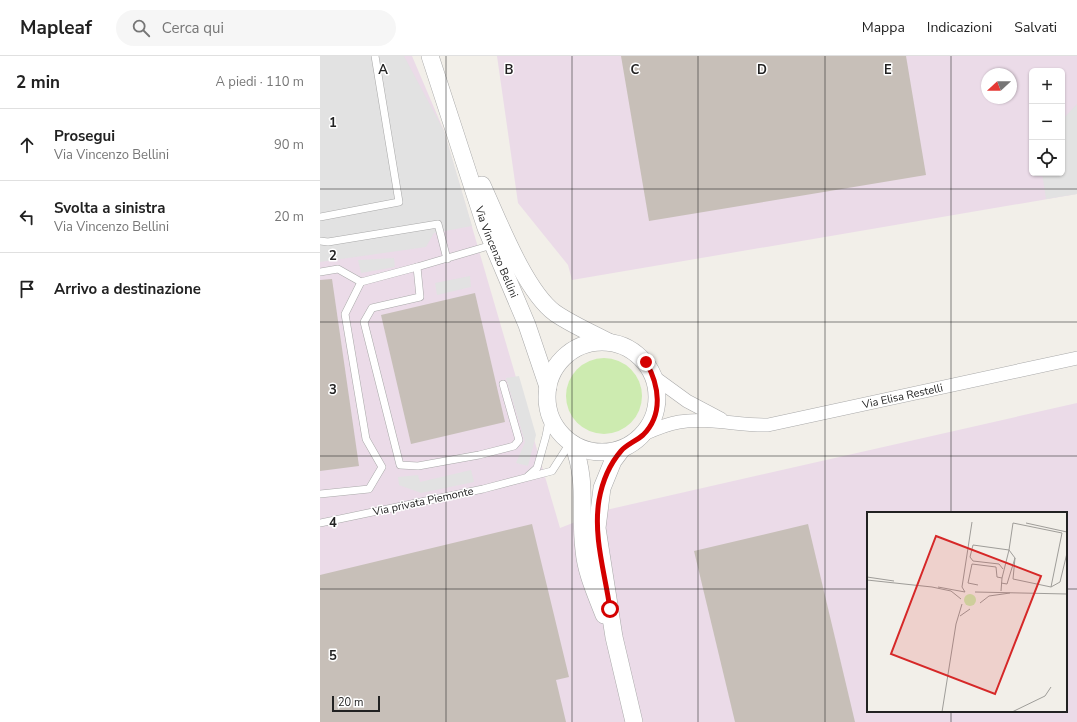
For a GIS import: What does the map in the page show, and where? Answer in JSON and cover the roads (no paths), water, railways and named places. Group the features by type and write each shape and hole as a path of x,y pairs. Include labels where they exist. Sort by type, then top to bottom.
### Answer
{"street":[{"name":"Via Vincenzo Bellini","path":"430,56 492,245 527,325 548,387"},
{"name":"Via Vincenzo Bellini","path":"450,116 513,254 544,304 555,313 609,342"},
{"name":"Via Vincenzo Bellini","path":"603,341 609,342 619,344 634,351 646,362 654,377 658,393 657,408 652,422 644,434 632,444 622,449 612,452 595,452 572,443 557,430 550,415 547,398 548,387 556,366 564,356 574,348 586,343 603,341"},
{"name":"Via Elisa Restelli","path":"644,434 678,422 728,422 749,425 768,424 1077,358"},
{"name":"Via Elisa Restelli","path":"654,377 687,401 728,422"},
{"name":"Via Vincenzo Bellini","path":"572,443 583,480 584,548 586,563 614,637"},
{"name":"Via Vincenzo Bellini","path":"622,449 613,461 604,482 599,500 597,524 614,637 634,722"}],"lane":[{"path":"320,217 399,202 375,56"},
{"path":"320,241 328,242 438,224 447,259"},
{"path":"320,272 338,269 361,282 447,259 492,245"},
{"path":"417,267 420,297 372,308 364,322 400,465 418,466 479,455 514,446 519,440 503,384"},
{"path":"320,494 369,489 382,467 366,439 345,314 361,282"},
{"path":"526,477 537,468 550,415"},
{"name":"Via privata Piemonte","path":"320,523 483,489 552,471 572,443"}]}
